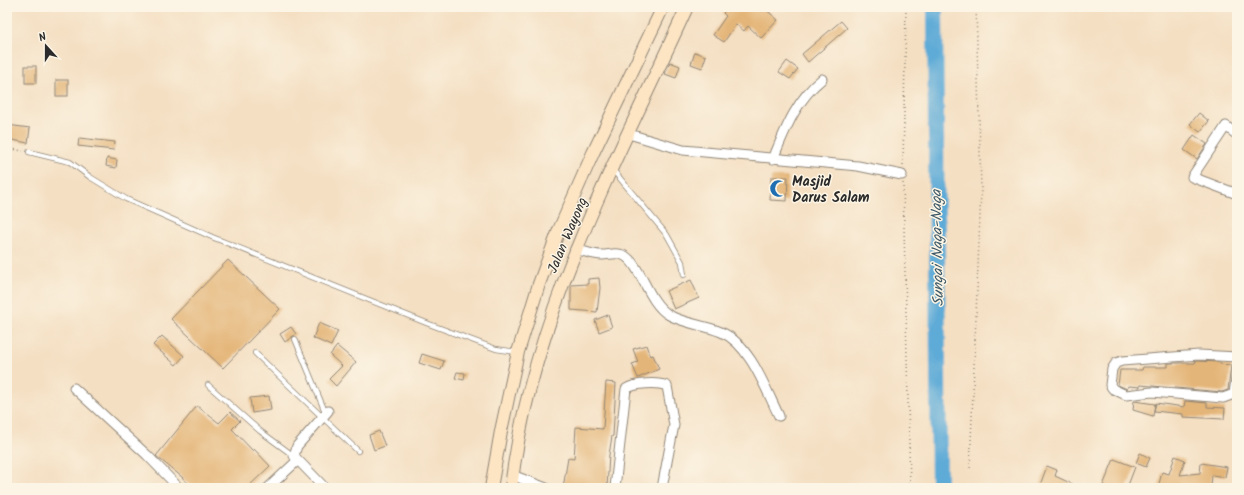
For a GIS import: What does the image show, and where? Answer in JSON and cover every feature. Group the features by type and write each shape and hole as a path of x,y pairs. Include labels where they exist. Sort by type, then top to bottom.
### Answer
{"main road":[{"name":"Jalan Wayong","path":"491,488 501,431 518,352 535,297 559,230 663,7"},
{"name":"Jalan Wayong","path":"511,488 512,475 528,394 555,304 575,249 687,7"},
{"path":"535,297 555,304"}],"street":[{"path":"774,159 786,128 800,103 810,89 822,80"},
{"path":"1237,135 1226,126 1192,177 1237,194"},
{"path":"629,134 683,150 858,166 902,175"},
{"path":"575,249 596,255 623,255 633,264 656,302 669,315 731,337 750,361 779,416"},
{"path":"1237,357 1181,355 1122,361 1116,363 1112,368 1110,385 1113,389 1126,395 1143,392 1223,398 1234,394 1237,372"},
{"path":"615,488 626,389 635,386 657,384 667,386 674,425 662,488"},
{"path":"74,388 147,455 180,488"},
{"path":"268,488 295,458 297,446 325,414"},
{"path":"295,458 325,488"},
{"path":"512,475 546,488"}],"lane":[{"path":"29,152 70,162 90,177 126,199 212,237 429,324 496,349 518,352"},
{"path":"612,169 667,235 682,262 684,275"},
{"path":"295,339 325,414"},
{"path":"254,353 325,414 358,451"},
{"path":"208,385 260,432 295,458"}],"path":[{"path":"906,7 902,175 910,488"},
{"path":"970,468 981,188 976,7"},
{"path":"7,148 29,152"}],"building":[{"path":"728,7 763,7 778,20 761,38 748,26 744,31 736,24 724,42 713,35 726,16 723,13"},
{"path":"841,21 847,28 808,62 802,54"},
{"path":"695,52 706,56 702,68 691,64"},
{"path":"787,61 798,69 790,79 779,72"},
{"path":"670,62 680,66 676,78 665,74"},
{"path":"25,66 36,66 36,83 25,83"},
{"path":"56,80 68,80 68,96 56,96"},
{"path":"1199,113 1209,121 1200,132 1190,124"},
{"path":"7,125 30,128 28,143 7,139"},
{"path":"1194,135 1207,144 1197,159 1184,150"},
{"path":"79,138 115,142 114,150 78,146"},
{"path":"107,158 117,160 116,168 106,166"},
{"name":"Masjid Darus Salam","path":"771,177 788,177 787,201 770,200"},
{"path":"228,260 280,309 223,368 171,319"},
{"path":"599,278 600,288 597,312 571,310 571,285 588,284 588,279"},
{"path":"691,280 699,298 674,309 666,291"},
{"path":"608,315 612,327 599,332 595,320"},
{"path":"319,323 338,331 331,346 313,338"},
{"path":"291,327 296,334 285,342 280,334"},
{"path":"162,336 184,356 176,365 153,345"},
{"path":"646,345 650,356 653,355 659,369 638,378 632,364 638,362 633,349"},
{"path":"337,346 356,362 336,386 329,379 342,366 330,355"},
{"path":"422,354 444,361 441,370 419,363"},
{"path":"1196,361 1220,362 1220,364 1231,365 1228,390 1222,392 1140,385 1140,387 1129,386 1127,389 1118,385 1120,370 1142,370 1143,367 1168,367 1168,363 1195,363"},
{"path":"457,372 465,373 464,380 455,378"},
{"path":"606,382 616,383 613,436 609,455 607,488 563,488 568,458 574,459 576,427 603,429"},
{"path":"269,396 271,410 252,413 250,398"},
{"path":"1134,401 1155,404 1153,416 1133,410"},
{"path":"1185,401 1207,403 1207,407 1225,408 1224,419 1183,417 1183,414 1154,411 1156,403 1184,407"},
{"path":"197,406 219,423 230,412 240,421 232,429 270,466 247,488 192,488 182,477 156,456"},
{"path":"379,431 385,446 374,450 369,435"},
{"path":"1140,453 1150,458 1146,467 1136,463"},
{"path":"1175,456 1185,460 1180,475 1200,473 1201,463 1227,467 1225,477 1212,475 1211,488 1158,488 1162,472 1169,474"},
{"path":"1114,459 1135,467 1127,488 1102,488"},
{"path":"1047,466 1057,470 1055,476 1081,488 1039,488"}],"waterway":[{"name":"Sungai Naga-Naga","path":"935,7 939,488"}],"place":[{"name":"Masjid Darus Salam","path":"779,189"}]}
